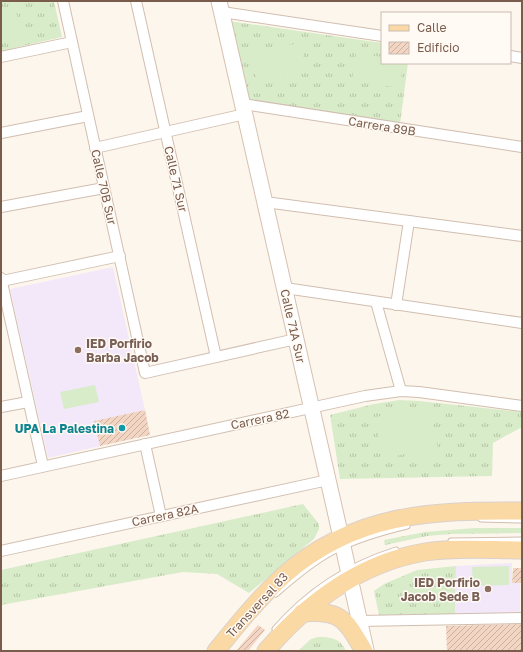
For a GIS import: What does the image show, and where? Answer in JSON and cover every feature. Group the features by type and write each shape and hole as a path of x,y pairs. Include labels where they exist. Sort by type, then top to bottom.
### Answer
{"main road":[{"name":"Transversal 83","path":"216,651 251,608 283,576 318,550 342,542 357,530 412,515 462,511 522,511"},
{"path":"268,643 349,574 366,570 385,562 424,552 458,550 522,550"},
{"path":"302,613 323,612 340,617 350,626 365,651"}],"street":[{"name":"Calle 70B Sur","path":"63,1 145,373 216,357"},
{"name":"Calle 71 Sur","path":"136,1 216,357"},
{"path":"220,7 381,36"},
{"name":"Calle 71A Sur","path":"220,7 312,407 365,651"},
{"path":"1,57 72,42"},
{"path":"511,56 522,58"},
{"path":"96,148 165,132 244,109"},
{"name":"Carrera 89B","path":"244,109 522,147"},
{"path":"1,133 88,116"},
{"path":"1,207 104,188"},
{"path":"265,202 522,236"},
{"path":"396,305 409,221"},
{"path":"42,466 1,279 120,256"},
{"path":"285,288 522,323"},
{"path":"376,302 401,391"},
{"path":"216,357 296,339"},
{"name":"Carrera 82","path":"1,476 312,407 365,396 401,391 419,392 522,406"},
{"path":"1,407 28,402"},
{"path":"145,444 161,516"},
{"name":"Carrera 82A","path":"1,551 328,480"},
{"path":"359,620 522,618"}],"lane":[{"path":"476,520 522,520"},
{"path":"271,598 294,578 342,542 356,541 414,524"},
{"path":"444,542 522,540"},
{"path":"268,643 302,601 324,584 349,574 363,562 402,549"}],"shaded area":[{"name":"IED Porfirio Barba Jacob","path":"113,267 145,410 95,421 100,446 48,458 10,289"},
{"name":"IED Porfirio Jacob Sede B","path":"512,563 512,583 520,583 520,615 455,614 456,566"}],"green space":[{"path":"1,1 54,1 62,37 1,51"},
{"path":"16,11 22,38 1,43 1,15"},
{"path":"229,21 381,43 381,64 408,64 400,124 248,102"},
{"path":"301,43 306,73 257,81 252,51"},
{"path":"356,53 381,57 381,64 403,64 400,88 352,81"},
{"path":"95,385 99,402 64,409 60,392"},
{"path":"399,400 522,412 522,427 493,443 492,476 340,479 330,415 374,404"},
{"path":"431,408 439,457 413,461 412,453 382,458 375,417"},
{"path":"303,504 319,524 319,529 314,539 249,593 217,574 183,572 1,605 1,570"},
{"path":"475,528 522,528 522,533 450,534 427,536 385,545 384,540 425,532"},
{"path":"456,566 455,614 379,615 374,591 384,584 417,570"},
{"path":"509,566 509,585 473,586 472,567"},
{"path":"318,637 335,639 341,643 346,651 298,651 311,639"}],"building":[{"name":"UPA La Palestina","path":"145,410 150,435 100,446 94,421"},
{"path":"513,568 522,568 522,583 512,583"},
{"path":"522,624 522,651 447,651 446,626"},
{"path":"258,625 265,630 248,651 236,651"}],"place":[{"name":"IED Porfirio Barba Jacob","path":"78,350"},
{"name":"UPA La Palestina","path":"122,428"},
{"name":"IED Porfirio Jacob Sede B","path":"488,589"}]}
